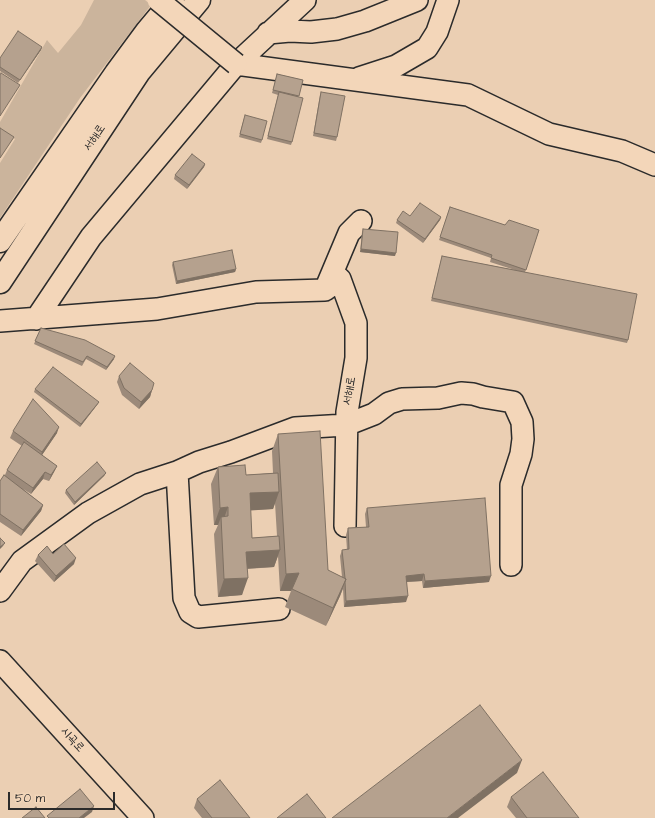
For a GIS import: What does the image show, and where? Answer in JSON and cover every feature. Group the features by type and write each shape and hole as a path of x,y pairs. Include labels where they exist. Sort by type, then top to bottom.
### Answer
{"highway":[{"name":"서해로","path":"0,241 116,73 147,31 173,0"},
{"name":"서해로","path":"0,282 140,72 199,0"}],"street":[{"path":"158,0 236,64 468,95 549,134 622,151 655,165"},
{"path":"36,319 91,237 236,64 305,0"},
{"path":"268,33 290,31 311,32 337,29 365,22 417,0"},
{"path":"354,80 396,66 426,48 437,32 448,0"},
{"path":"0,321 157,309 256,292 325,290 349,233 361,221"},
{"name":"서해로","path":"325,290 340,279 356,324 356,358 346,425 345,526"},
{"path":"0,591 22,561 88,513 140,484 177,472 199,462 231,452 295,428 346,425 374,414 389,402 402,399 438,398 451,394 462,393 513,402 522,422 523,439 521,454 512,485 511,565"},
{"path":"177,472 184,598 190,612 198,617 279,609"},
{"name":"시곡로","path":"0,661 143,818"}],"shaded area":[{"path":"94,0 145,0 151,5 80,98 0,218 0,163 15,139 0,129 0,122 47,40 58,53 81,25"}],"building":[{"path":"18,31 42,47 20,80 0,67 0,58"},
{"path":"1,73 20,85 0,116 0,75"},
{"path":"277,74 303,80 299,96 273,90"},
{"path":"279,92 303,98 292,142 268,136"},
{"path":"321,92 345,96 337,137 314,133"},
{"path":"245,115 267,121 262,140 240,134"},
{"path":"0,128 14,137 0,158"},
{"path":"192,154 205,164 189,185 175,175"},
{"path":"420,203 441,217 425,239 397,220 403,211 410,216"},
{"path":"450,207 505,225 509,220 539,230 526,270 491,258 492,255 440,237"},
{"path":"363,229 398,232 396,253 361,249"},
{"path":"232,250 236,269 177,281 173,262"},
{"path":"442,256 637,294 628,340 432,298"},
{"path":"41,328 85,340 115,356 107,367 87,356 83,362 35,341"},
{"path":"130,363 154,383 152,390 141,402 124,388 119,376"},
{"path":"53,367 99,402 81,424 35,389"},
{"path":"33,399 59,427 42,452 13,431"},
{"path":"320,431 328,570 346,579 333,608 292,589 299,573 286,574 278,434"},
{"path":"24,442 57,466 51,475 45,472 33,488 7,470"},
{"path":"97,462 106,473 75,502 66,490"},
{"path":"245,465 246,475 278,473 279,492 250,493 252,538 279,536 280,550 246,552 248,578 224,579 221,517 228,516 228,507 220,508 218,467"},
{"path":"4,475 43,505 23,530 0,514 0,481"},
{"path":"485,498 491,576 425,581 424,574 406,576 408,596 346,601 346,579 342,550 349,549 348,528 369,527 367,508"},
{"path":"0,538 5,543 0,547"},
{"path":"64,544 76,558 56,576 38,555 47,546 53,554"},
{"path":"480,705 522,760 447,818 332,818"},
{"path":"543,772 579,818 527,818 511,797"},
{"path":"220,780 250,818 212,818 197,799"},
{"path":"80,789 94,806 79,818 49,818 47,816"},
{"path":"307,794 326,818 277,818"},
{"path":"36,807 45,818 22,818"}]}
